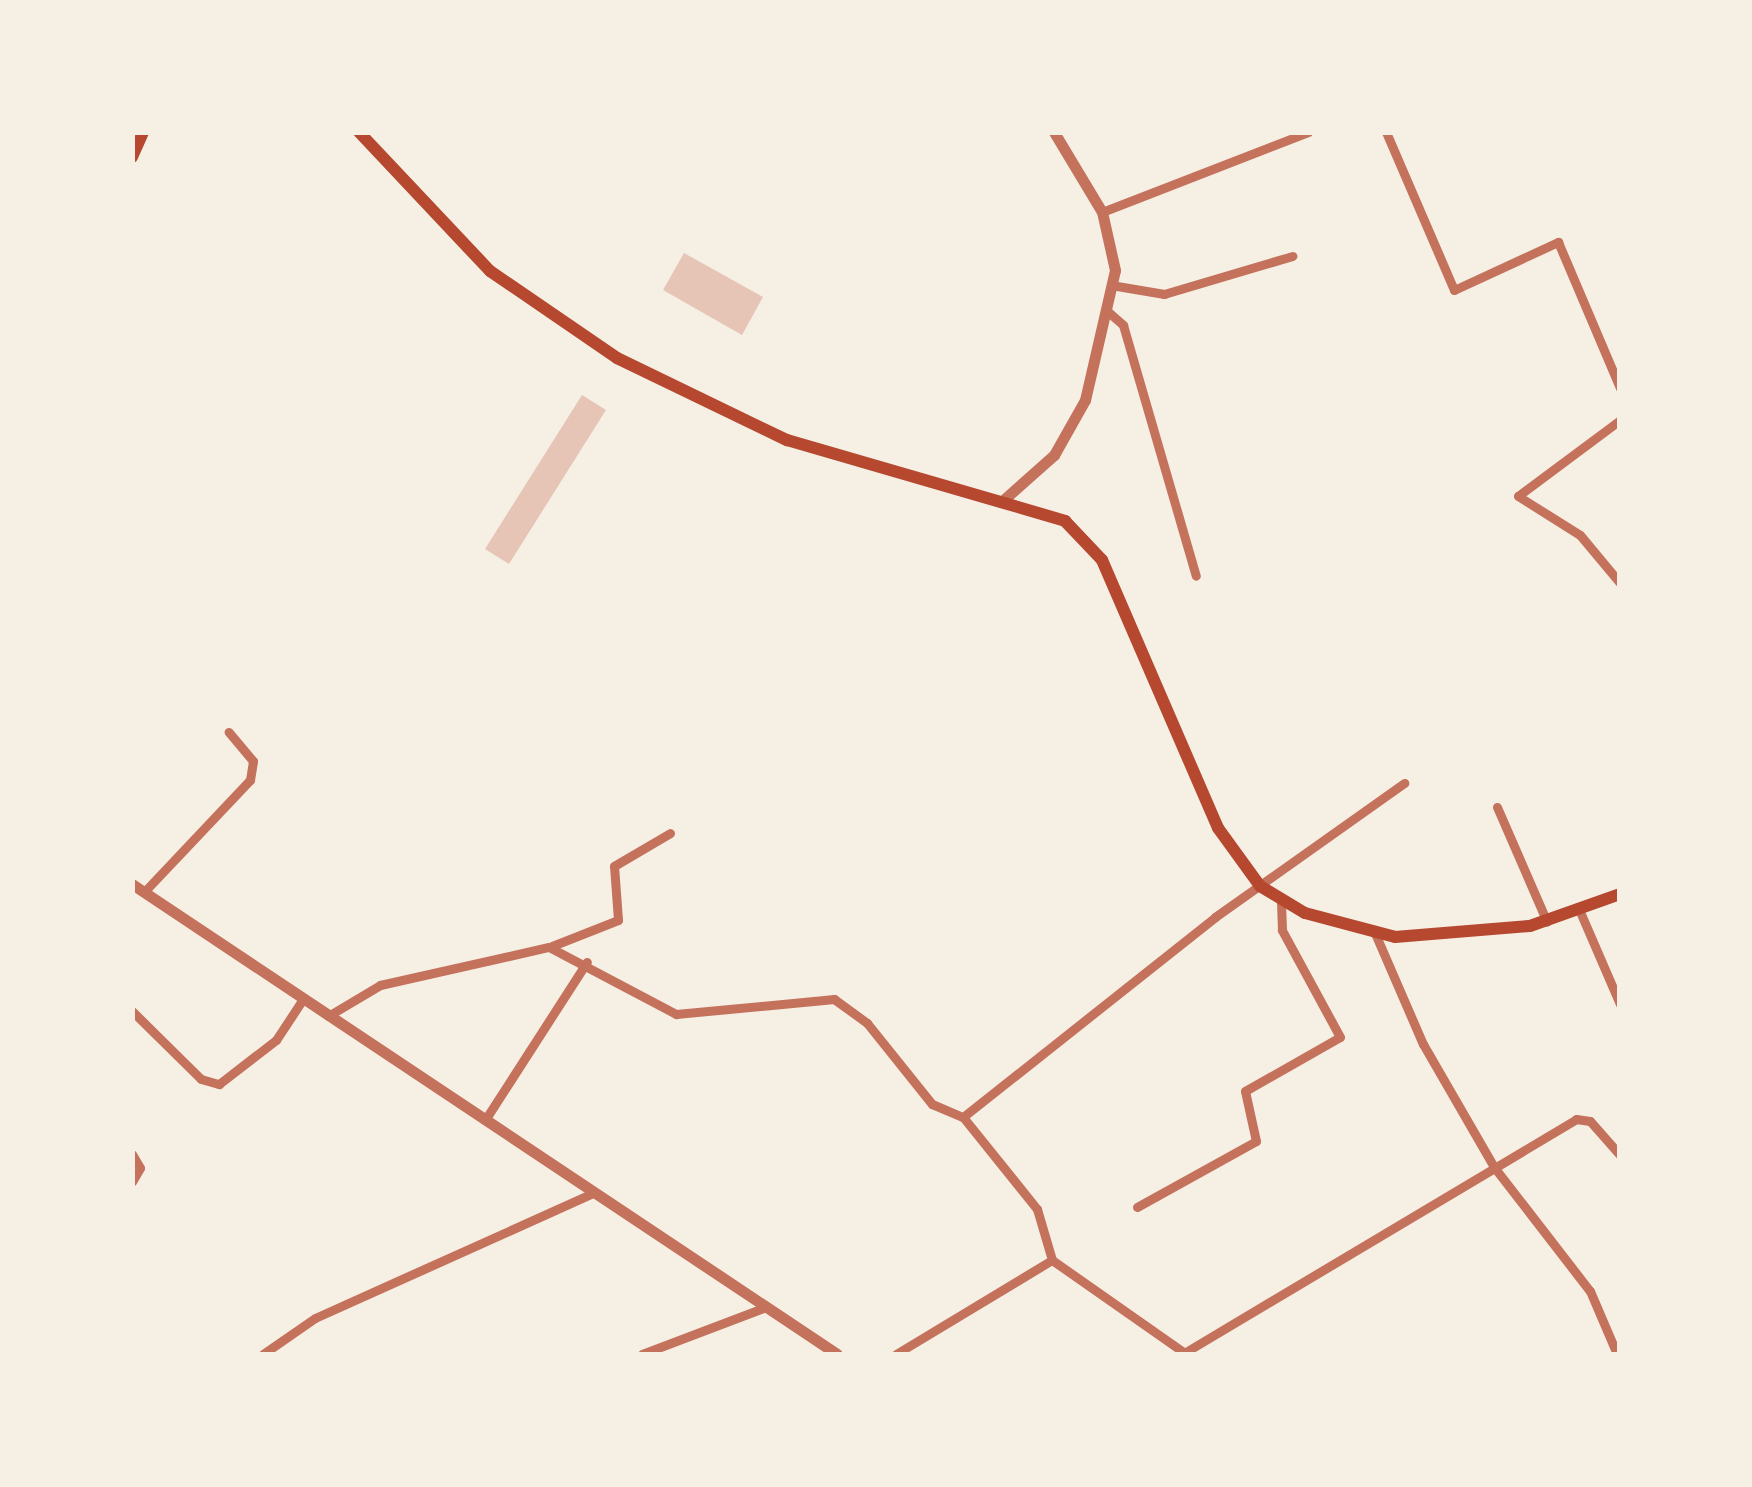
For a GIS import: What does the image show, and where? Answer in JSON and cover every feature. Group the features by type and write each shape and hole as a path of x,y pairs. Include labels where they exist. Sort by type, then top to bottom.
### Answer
{"main road":[{"path":"132,156 144,132"},
{"path":"359,132 490,270 617,358 787,440 1065,521 1102,560 1218,828 1260,886 1281,898 1374,931 1547,922 1581,914 1620,894"}],"street":[{"path":"1001,502 1054,456 1086,400 1111,285 1102,212 1054,132"},
{"path":"1102,212 1308,132"},
{"path":"1386,132 1454,290 1558,242 1620,388"},
{"path":"1111,285 1164,294 1292,256"},
{"path":"1106,310 1123,324 1196,576"},
{"path":"1620,420 1518,496 1580,535 1620,582"},
{"path":"229,732 253,761 250,780 138,888 837,1354"},
{"path":"963,1117 1260,886 1404,783"},
{"path":"1497,808 1547,922"},
{"path":"328,1016 380,986 549,947 618,920 614,866 670,833"},
{"path":"1137,1207 1256,1140 1245,1091 1340,1036 1282,930 1281,898"},
{"path":"1581,914 1620,1004"},
{"path":"1374,931 1400,1003 1494,1167 1590,1292 1618,1354"},
{"path":"549,947 587,962 628,996 676,1014 834,998 867,1023 932,1104 963,1117 1047,1225 1052,1260 1185,1354 1581,1117 1620,1155"},
{"path":"485,1120 587,962"},
{"path":"132,1011 201,1078 219,1084 264,1052 303,999"},
{"path":"132,1154 140,1168 132,1182"},
{"path":"263,1354 315,1318 594,1194"},
{"path":"896,1354 1052,1260"},
{"path":"642,1354 763,1308"}],"building":[{"path":"684,253 763,297 742,335 663,290"},
{"path":"582,395 606,410 509,564 485,549"}]}
